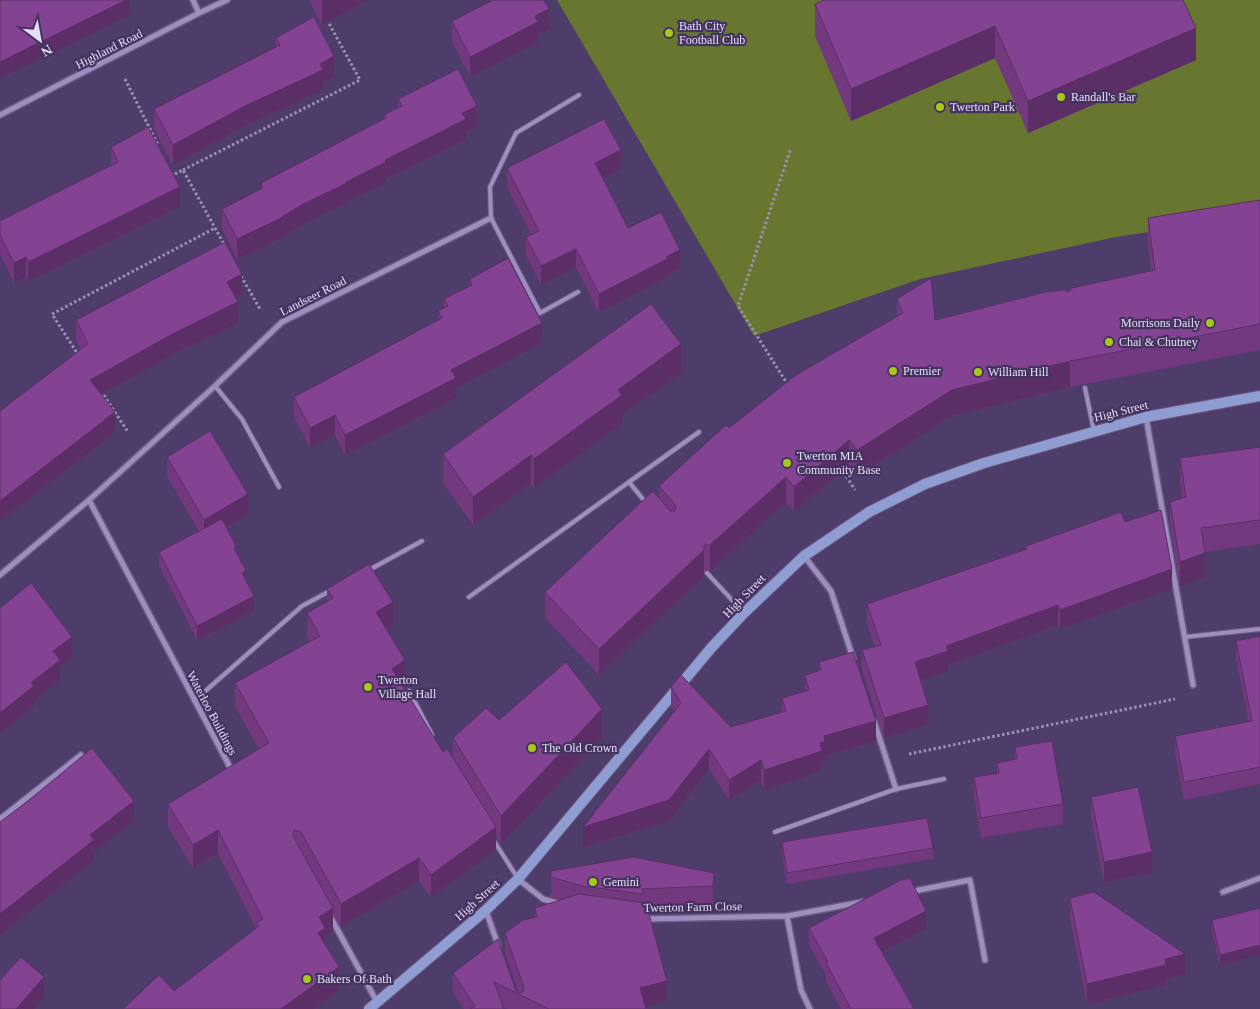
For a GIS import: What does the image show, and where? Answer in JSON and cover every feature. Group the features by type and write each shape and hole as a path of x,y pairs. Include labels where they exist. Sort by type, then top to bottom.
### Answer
{"street":[{"path":"193,0 200,13"},
{"name":"Highland Road","path":"0,115 226,0"},
{"name":"Landseer Road","path":"0,575 89,500 216,386 282,322 491,218"},
{"name":"High Street","path":"368,1009 486,910 518,879 712,647 744,613 804,556 869,512 925,484 984,463 1146,417 1260,396"},
{"path":"1146,417 1193,685"},
{"name":"Waterloo Buildings","path":"89,500 231,769"},
{"path":"804,556 831,591 856,666"},
{"path":"871,712 896,789"},
{"path":"0,819 81,755"},
{"path":"1223,892 1260,878"},
{"path":"518,879 543,899 566,906"},
{"path":"903,894 970,880 985,960"},
{"name":"Twerton Farm Close","path":"638,918 786,916 865,902"},
{"path":"326,908 377,1002"},
{"path":"486,910 501,956"},
{"path":"786,916 801,990 810,1009"}],"lane":[{"path":"578,292 540,313 491,218 490,186 516,133 579,95"},
{"path":"216,386 242,418 279,487"},
{"path":"1085,388 1094,431"},
{"path":"469,597 699,432"},
{"path":"629,482 654,512"},
{"path":"362,574 422,541"},
{"path":"707,573 744,613"},
{"path":"194,701 302,606 336,588"},
{"path":"1186,637 1260,629"},
{"path":"409,691 436,743"},
{"path":"775,832 896,789 944,779"},
{"path":"490,835 518,879"}],"path":[{"path":"168,167 172,176 360,80 326,16"},
{"path":"115,57 160,150"},
{"path":"790,388 738,306 791,148"},
{"path":"183,170 228,252"},
{"path":"83,363 52,314 215,228"},
{"path":"236,268 258,308 282,322"},
{"path":"99,387 141,453"},
{"path":"838,462 869,512"},
{"path":"886,759 1195,695 1193,685"}],"green space":[{"name":"Twerton Park","path":"557,0 1260,0 1260,215 1116,237 920,279 754,336"}],"building":[{"path":"126,0 0,62 0,1"},
{"path":"493,0 544,0 549,9 535,16 538,22 470,57 452,21"},
{"path":"824,0 1183,0 1196,28 1028,101 995,26 851,89 815,4"},
{"path":"314,17 334,56 320,64 323,70 245,106 173,145 154,109 280,45 276,38"},
{"path":"458,69 477,106 462,113 466,119 385,160 386,162 303,204 279,219 237,239 222,209 263,188 261,183 386,118 384,115 402,106 398,99"},
{"path":"604,119 621,150 595,163 628,228 661,212 680,250 666,257 667,259 599,294 576,249 541,266 526,237 539,231 507,168"},
{"path":"148,127 180,187 28,262 26,257 14,263 0,235 0,221 118,162 111,147"},
{"path":"1260,200 1260,324 1070,361 952,390 857,450 849,440 794,487 786,477 710,545 704,545 704,550 599,649 545,592 653,491 670,511 675,511 676,506 659,486 726,425 729,428 796,375 903,313 897,299 931,278 935,320 1046,292 1065,290 1069,292 1072,288 1155,270 1148,218"},
{"path":"225,242 242,274 227,282 238,302 176,332 90,380 115,412 0,501 0,411 88,344 76,320"},
{"path":"508,258 542,323 451,370 456,378 345,435 335,415 310,428 294,397 442,318 438,311 448,306 444,299 472,285 470,279"},
{"path":"651,304 681,344 618,390 622,395 534,459 531,455 473,497 443,454"},
{"path":"210,431 248,494 204,520 167,457"},
{"path":"1260,447 1260,520 1201,528 1205,553 1180,562 1170,502 1186,497 1180,458"},
{"path":"1161,510 1172,569 1060,610 1058,605 946,646 948,651 915,662 928,705 884,718 862,650 881,645 867,604 1027,549 1026,546 1121,512 1125,522"},
{"path":"222,519 236,546 234,548 246,571 242,573 254,596 197,626 159,552"},
{"path":"369,564 393,602 376,612 405,660 392,669 443,752 447,748 496,827 431,875 419,858 341,904 301,832 294,830 293,836 333,908 319,917 325,928 318,933 339,967 281,1009 123,1009 159,975 174,991 259,926 256,923 263,919 218,830 193,845 168,804 269,743 235,683 320,636 307,613 333,598 327,589"},
{"path":"31,583 72,637 53,651 60,660 31,683 34,686 0,713 0,608"},
{"path":"1260,636 1260,767 1184,782 1175,736 1252,721 1236,641"},
{"path":"853,652 876,721 824,736 825,741 820,743 822,751 764,770 761,760 729,780 709,749 669,800 583,827 681,703 671,687 681,675 731,727 786,711 782,698 809,690 805,675 821,670 819,662"},
{"path":"566,662 602,709 501,816 453,738 486,708 499,720"},
{"path":"1052,741 1063,804 981,818 974,777 999,773 997,763 1017,759 1015,747"},
{"path":"92,748 134,801 90,835 94,840 0,914 0,822"},
{"path":"1138,787 1152,852 1104,862 1091,797"},
{"path":"927,818 933,848 787,873 782,842"},
{"path":"634,857 714,873 713,886 642,889 643,894 582,886 551,877 551,871"},
{"path":"910,878 926,911 874,938 914,1009 851,1009 809,928 901,880"},
{"path":"1094,892 1185,954 1165,959 1166,965 1087,984 1070,898"},
{"path":"579,894 646,903 667,981 640,988 646,1009 549,1009 494,982 504,1009 470,1009 475,1006 453,973 498,939 516,991 519,993 523,992 524,988 505,933 523,920 537,917 535,908"},
{"path":"1260,908 1260,945 1220,955 1212,920"},
{"path":"21,957 44,977 16,1009 0,1009 0,980"}],"place":[{"name":"Bath City Football Club","path":"669,33"},
{"name":"Randall's Bar","path":"1061,97"},
{"name":"Twerton Park","path":"940,107"},
{"name":"Morrisons Daily","path":"1210,323"},
{"name":"Chai & Chutney","path":"1109,342"},
{"name":"Premier","path":"893,371"},
{"name":"William Hill","path":"978,372"},
{"name":"Twerton MIA Community Base","path":"787,463"},
{"name":"Twerton Village Hall","path":"368,687"},
{"name":"The Old Crown","path":"532,748"},
{"name":"Gemini","path":"593,882"},
{"name":"Bakers Of Bath","path":"307,979"}]}
